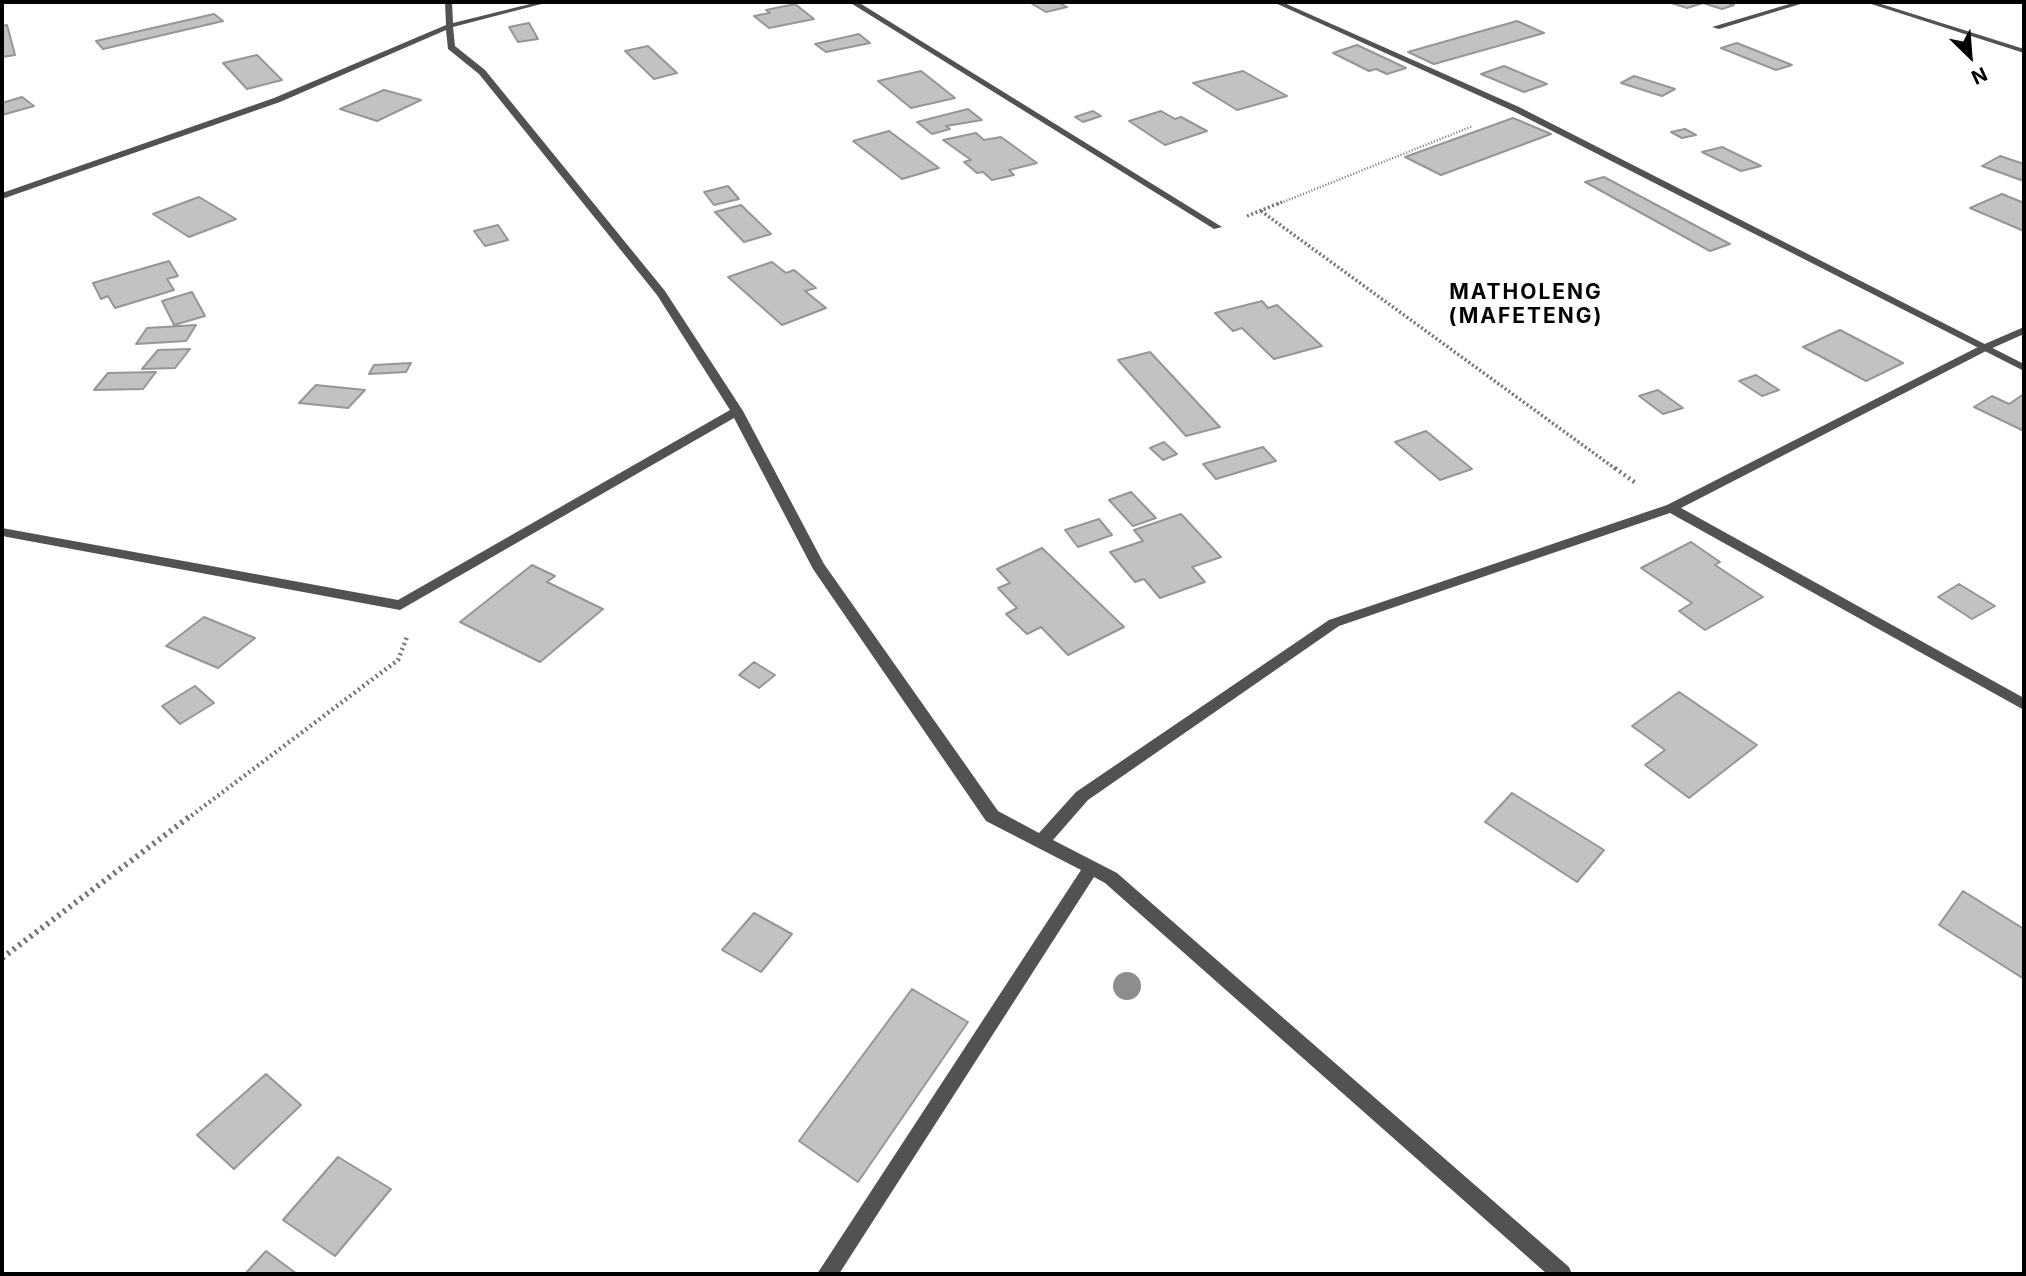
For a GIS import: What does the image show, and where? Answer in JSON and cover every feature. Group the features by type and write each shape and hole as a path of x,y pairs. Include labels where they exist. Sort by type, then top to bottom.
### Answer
{"street":[{"path":"448,2 451,47 482,72 661,293 737,411 818,566 992,816 1111,878 1562,1274"},
{"path":"2,197 277,100 450,26 546,2"},
{"path":"853,2 1217,227"},
{"path":"1277,2 1516,109 2024,368"},
{"path":"1716,27 1803,2"},
{"path":"1869,2 2024,51"},
{"path":"1041,842 1082,796 1334,623 1671,508 2024,330"},
{"path":"2,532 400,605 737,411"},
{"path":"1671,508 2024,705"},
{"path":"827,1274 1091,868"}],"path":[{"path":"1217,227 1516,109"},
{"path":"1261,211 1671,508"},
{"path":"2,958 398,660 410,631 381,618 400,605"}],"building":[{"path":"1029,2 1058,2 1067,7 1046,12"},
{"path":"1668,2 1725,2 1734,5 1722,9 1703,3 1687,8"},
{"path":"795,4 814,19 769,28 754,16 770,13 766,10"},
{"path":"214,14 223,21 103,49 96,41"},
{"path":"1517,21 1544,33 1434,64 1408,52"},
{"path":"529,23 538,39 518,42 509,27"},
{"path":"7,25 15,55 2,57 2,26"},
{"path":"859,34 870,43 826,52 815,44"},
{"path":"1737,43 1792,65 1776,70 1721,48"},
{"path":"1357,45 1406,68 1387,74 1376,69 1369,71 1333,53"},
{"path":"648,46 677,73 654,79 625,51"},
{"path":"257,55 282,80 247,89 223,63"},
{"path":"1504,66 1547,84 1524,92 1481,74"},
{"path":"921,71 955,98 911,108 878,81"},
{"path":"1243,71 1287,96 1237,110 1193,83"},
{"path":"1634,76 1675,89 1662,96 1621,83"},
{"path":"384,90 421,100 377,121 340,109"},
{"path":"22,97 34,106 2,115 2,103"},
{"path":"968,109 982,120 946,126 950,129 932,134 917,122"},
{"path":"1093,111 1101,116 1083,122 1075,117"},
{"path":"1161,111 1175,119 1181,117 1207,131 1165,145 1129,121"},
{"path":"1513,118 1551,134 1441,175 1405,157"},
{"path":"1685,129 1696,135 1682,138 1671,132"},
{"path":"889,131 939,168 902,179 853,141"},
{"path":"976,133 984,140 1001,137 1037,163 1009,170 1014,175 992,180 983,172 977,173 964,162 971,160 943,140"},
{"path":"1722,147 1761,166 1741,171 1702,152"},
{"path":"2000,156 2024,164 2024,177 2021,180 1982,166"},
{"path":"1604,177 1730,244 1710,251 1585,182"},
{"path":"728,186 739,199 714,205 704,192"},
{"path":"2002,194 2024,203 2024,231 1970,208"},
{"path":"199,197 236,219 189,237 153,214"},
{"path":"741,205 771,234 744,242 715,212"},
{"path":"498,225 508,240 485,246 474,231"},
{"path":"169,261 178,276 167,279 174,290 115,308 108,296 101,299 93,283"},
{"path":"772,262 786,273 794,270 816,288 805,291 826,308 782,325 728,277"},
{"path":"192,292 205,316 174,325 162,301"},
{"path":"1262,301 1268,308 1277,305 1322,346 1274,359 1242,328 1233,331 1215,313"},
{"path":"196,325 186,341 136,344 147,328"},
{"path":"1840,330 1903,363 1866,381 1803,347"},
{"path":"190,349 175,368 142,369 158,350"},
{"path":"1150,352 1220,427 1186,436 1118,360"},
{"path":"411,363 406,372 369,374 374,365"},
{"path":"156,372 143,389 94,390 108,373"},
{"path":"1756,375 1779,390 1762,396 1739,381"},
{"path":"316,385 365,390 348,408 299,403"},
{"path":"1658,390 1683,408 1663,414 1639,396"},
{"path":"2024,394 2024,431 1974,407 1992,396 2009,404"},
{"path":"1426,431 1472,469 1440,480 1395,442"},
{"path":"1164,442 1177,454 1163,460 1150,448"},
{"path":"1263,447 1276,461 1216,479 1203,464"},
{"path":"1131,492 1156,518 1133,526 1109,500"},
{"path":"1181,514 1221,557 1192,567 1205,582 1160,598 1144,579 1135,582 1110,552 1143,541 1134,530"},
{"path":"1099,519 1112,535 1078,547 1065,530"},
{"path":"1691,542 1720,562 1715,565 1763,597 1705,630 1679,611 1692,603 1641,568"},
{"path":"1042,548 1124,627 1068,655 1041,627 1027,634 1006,614 1017,608 998,588 1010,583 997,569"},
{"path":"532,565 555,576 547,582 603,609 540,662 460,622"},
{"path":"1959,584 1995,606 1972,619 1938,597"},
{"path":"204,617 255,638 218,668 166,646"},
{"path":"754,662 775,675 759,688 739,675"},
{"path":"195,686 214,703 180,724 162,706"},
{"path":"1679,692 1757,745 1689,798 1645,765 1665,750 1632,726"},
{"path":"1512,793 1604,850 1577,882 1485,822"},
{"path":"1963,891 2024,929 2024,979 1939,925"},
{"path":"754,913 792,934 761,972 722,950"},
{"path":"912,989 968,1022 858,1182 799,1141"},
{"path":"266,1074 301,1105 234,1169 197,1135"},
{"path":"338,1157 391,1189 335,1256 283,1220"},
{"path":"266,1251 297,1274 245,1274"}],"district":[{"name":"MATHOLENG (MAFETENG)","path":"1526,305"}]}
